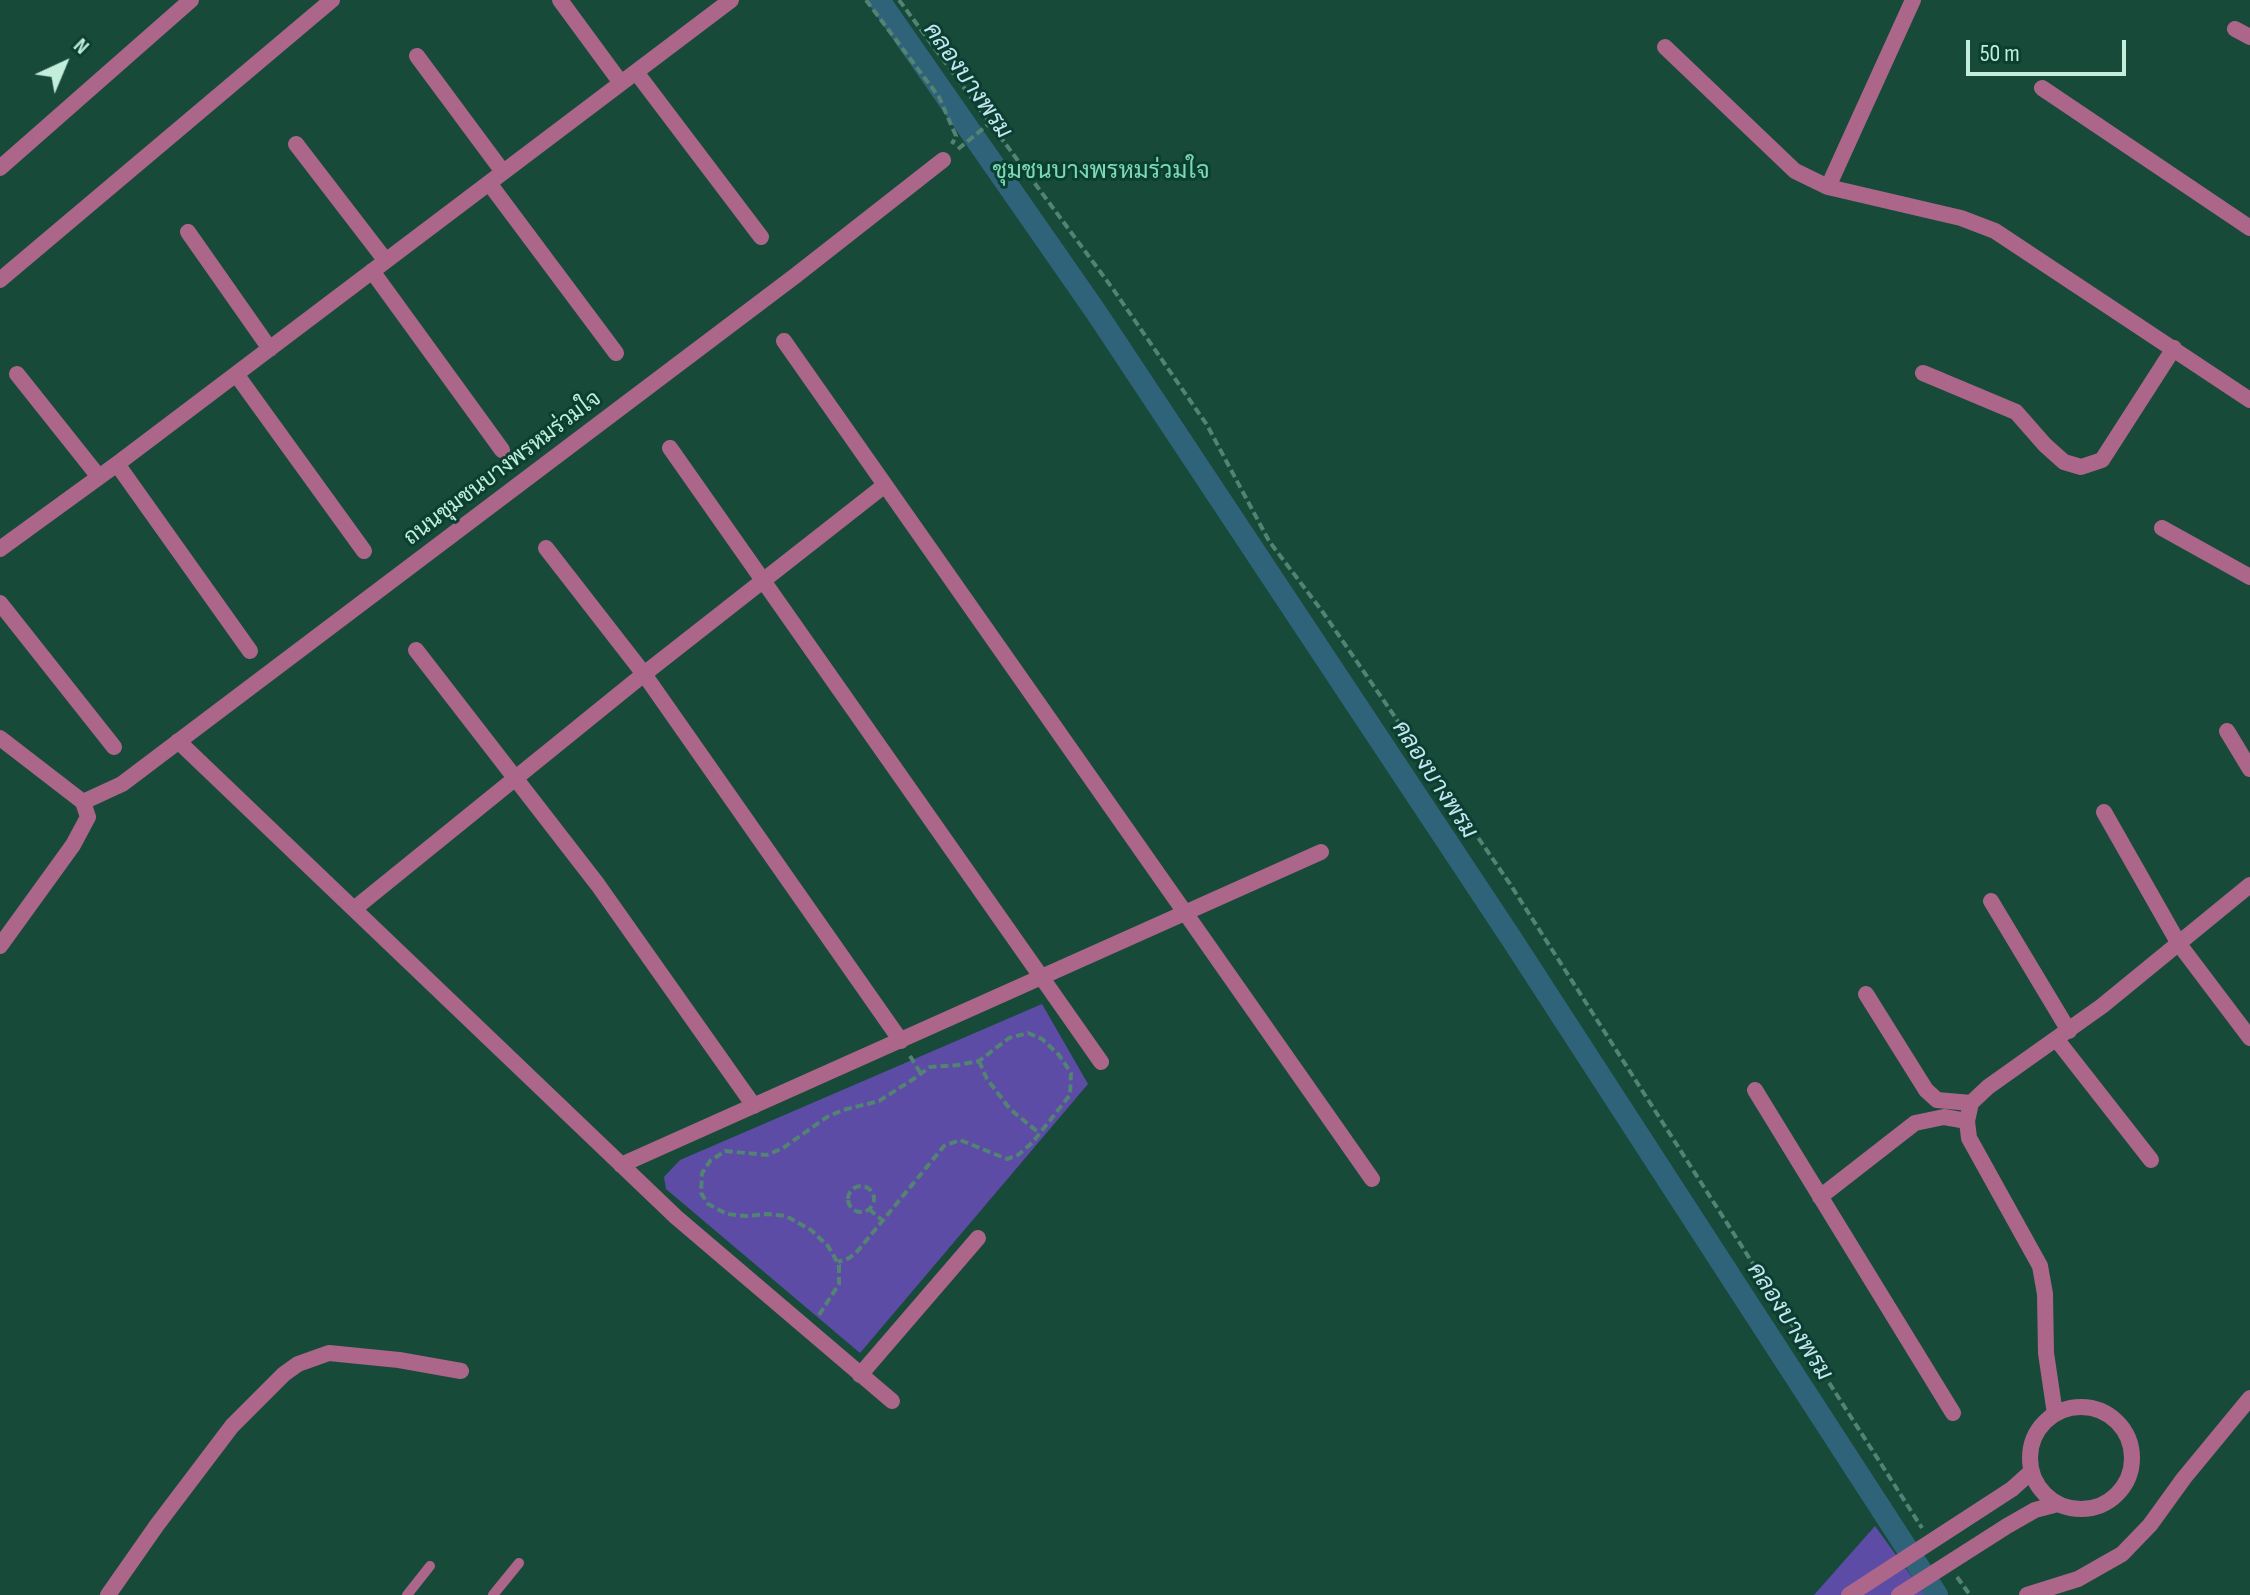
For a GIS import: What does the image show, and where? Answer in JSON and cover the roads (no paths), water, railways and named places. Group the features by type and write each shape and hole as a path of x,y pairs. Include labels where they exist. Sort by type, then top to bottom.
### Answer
{"street":[{"path":"0,168 191,0"},
{"path":"0,280 332,0"},
{"path":"560,0 621,83"},
{"path":"0,549 731,0"},
{"path":"1828,187 1913,0"},
{"path":"1665,47 1795,171 1828,187 1961,218 1995,231 2250,400"},
{"path":"417,56 503,172"},
{"path":"636,72 761,237"},
{"path":"2042,88 2250,228"},
{"path":"296,144 502,450"},
{"name":"ถนนชุมชนบางพรหมร่วมใจ","path":"83,802 122,784 795,276 943,160"},
{"path":"489,183 616,353"},
{"path":"188,232 270,349"},
{"path":"784,341 1372,1179"},
{"path":"1923,373 2016,412 2064,462 2081,467 2102,460 2174,348"},
{"path":"17,374 99,477"},
{"path":"236,374 364,551"},
{"path":"670,448 1101,1062"},
{"path":"117,464 250,651"},
{"path":"354,909 644,674 885,485"},
{"path":"2162,528 2250,577"},
{"path":"546,548 644,674 901,1041"},
{"path":"0,603 114,747"},
{"path":"416,650 598,885 754,1106"},
{"path":"2227,731 2250,769"},
{"path":"0,738 83,802 88,817 73,845 0,946"},
{"path":"178,741 676,1217 892,1401"},
{"path":"2104,812 2179,944 2250,1038"},
{"path":"621,1165 1321,852"},
{"path":"2055,1414 2046,1353 2045,1294 2040,1266 1969,1138 1967,1121 1971,1103 1988,1087 2063,1036 2250,885"},
{"path":"1991,901 2063,1036 2151,1160"},
{"path":"1866,994 1926,1090 1937,1100 1971,1103"},
{"path":"1755,1090 1953,1413"},
{"path":"1820,1197 1915,1123 1944,1117 1967,1121"},
{"path":"860,1375 978,1238"},
{"path":"108,1595 232,1426 298,1364 329,1353 399,1360 461,1371"},
{"path":"2027,1595 2078,1579 2122,1554 2150,1525 2250,1398"},
{"path":"2079,1406 2095,1408 2110,1415 2122,1426 2130,1440 2133,1457 2131,1475 2122,1490 2109,1502 2092,1508 2075,1509 2058,1504 2044,1493 2032,1471 2031,1445 2038,1430 2063,1409 2079,1406"},
{"path":"1849,1595 2012,1489 2032,1471"},
{"path":"1899,1595 2007,1526 2035,1510 2058,1504"}],"lane":[{"path":"493,1595 519,1563"},
{"path":"407,1595 430,1566"}],"waterway":[{"name":"คลองบางพรม","path":"879,0 1096,312 1511,938 1937,1595"}],"district":[{"name":"ชุมชนบางพรหมร่วมใจ","path":"1101,172"}]}
